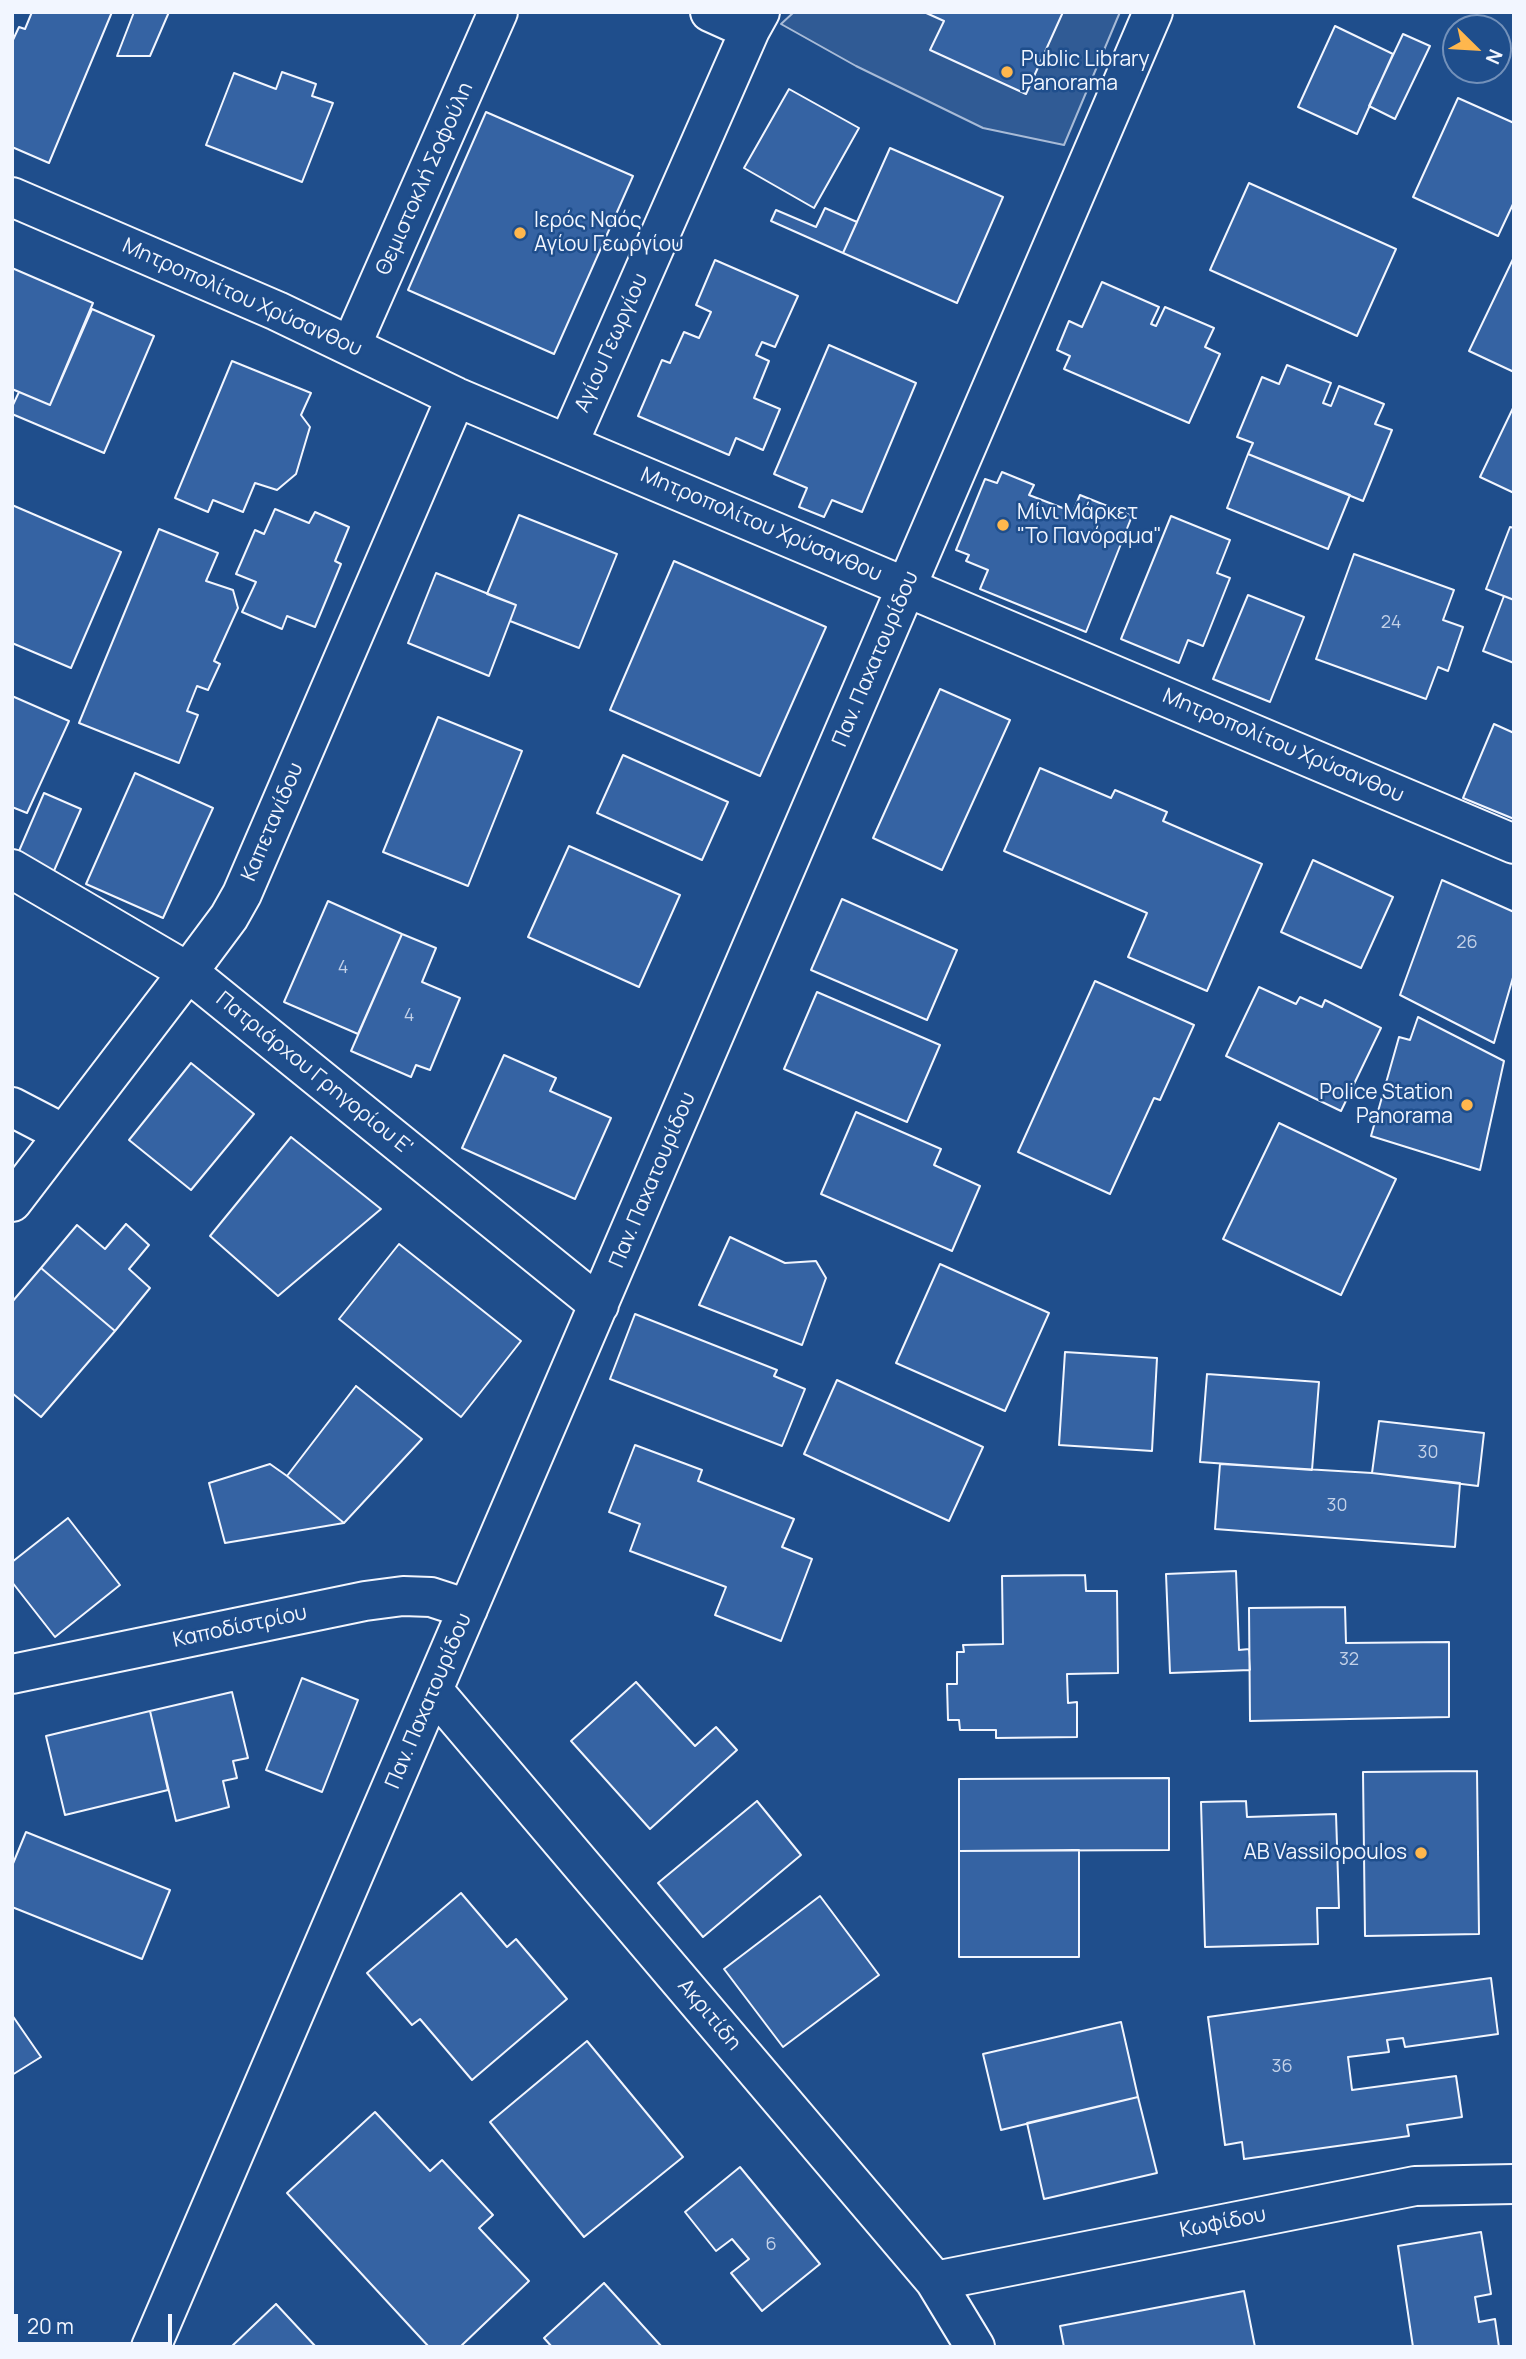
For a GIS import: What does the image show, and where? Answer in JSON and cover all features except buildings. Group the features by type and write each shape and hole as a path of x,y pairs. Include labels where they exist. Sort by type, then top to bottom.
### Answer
{"street":[{"name":"Θεμιστοκλή Σοφούλη","path":"351,346 498,12"},
{"path":"710,12 755,21"},
{"name":"Παν. Παχατουρίδου","path":"151,2347 1153,12"},
{"name":"Αγίου Γεωργίου","path":"568,444 755,21"},
{"name":"Μητροπολίτου Χρύσανθου","path":"12,197 276,311 456,397 1514,844"},
{"name":"Καπετανίδου","path":"12,1202 188,972 229,917 242,894 456,397"},
{"name":"Πατριάρχου Γρηγορίου Ε'","path":"12,869 188,972 599,1306"},
{"path":"12,1107 64,1134"},
{"name":"Καποδίστρίου","path":"12,1674 365,1601 403,1596 430,1597 468,1609"},
{"name":"Ακριτίδη","path":"433,1690 935,2281 975,2347"},
{"name":"Κωφίδου","path":"935,2281 1415,2186 1514,2184"}],"shaded area":[{"path":"794,12 1120,12 1064,145 983,128 856,66 781,24"}],"place":[{"name":"Public Library Panorama","path":"1007,72"},
{"name":"Ιερός Ναός Αγίου Γεωργίου","path":"520,233"},
{"name":"Μίνι Μάρκετ \"Το Πανόραμα\"","path":"1003,525"},
{"name":"Police Station Panorama","path":"1467,1105"},
{"name":"AB Vassilopoulos","path":"1421,1853"}]}
